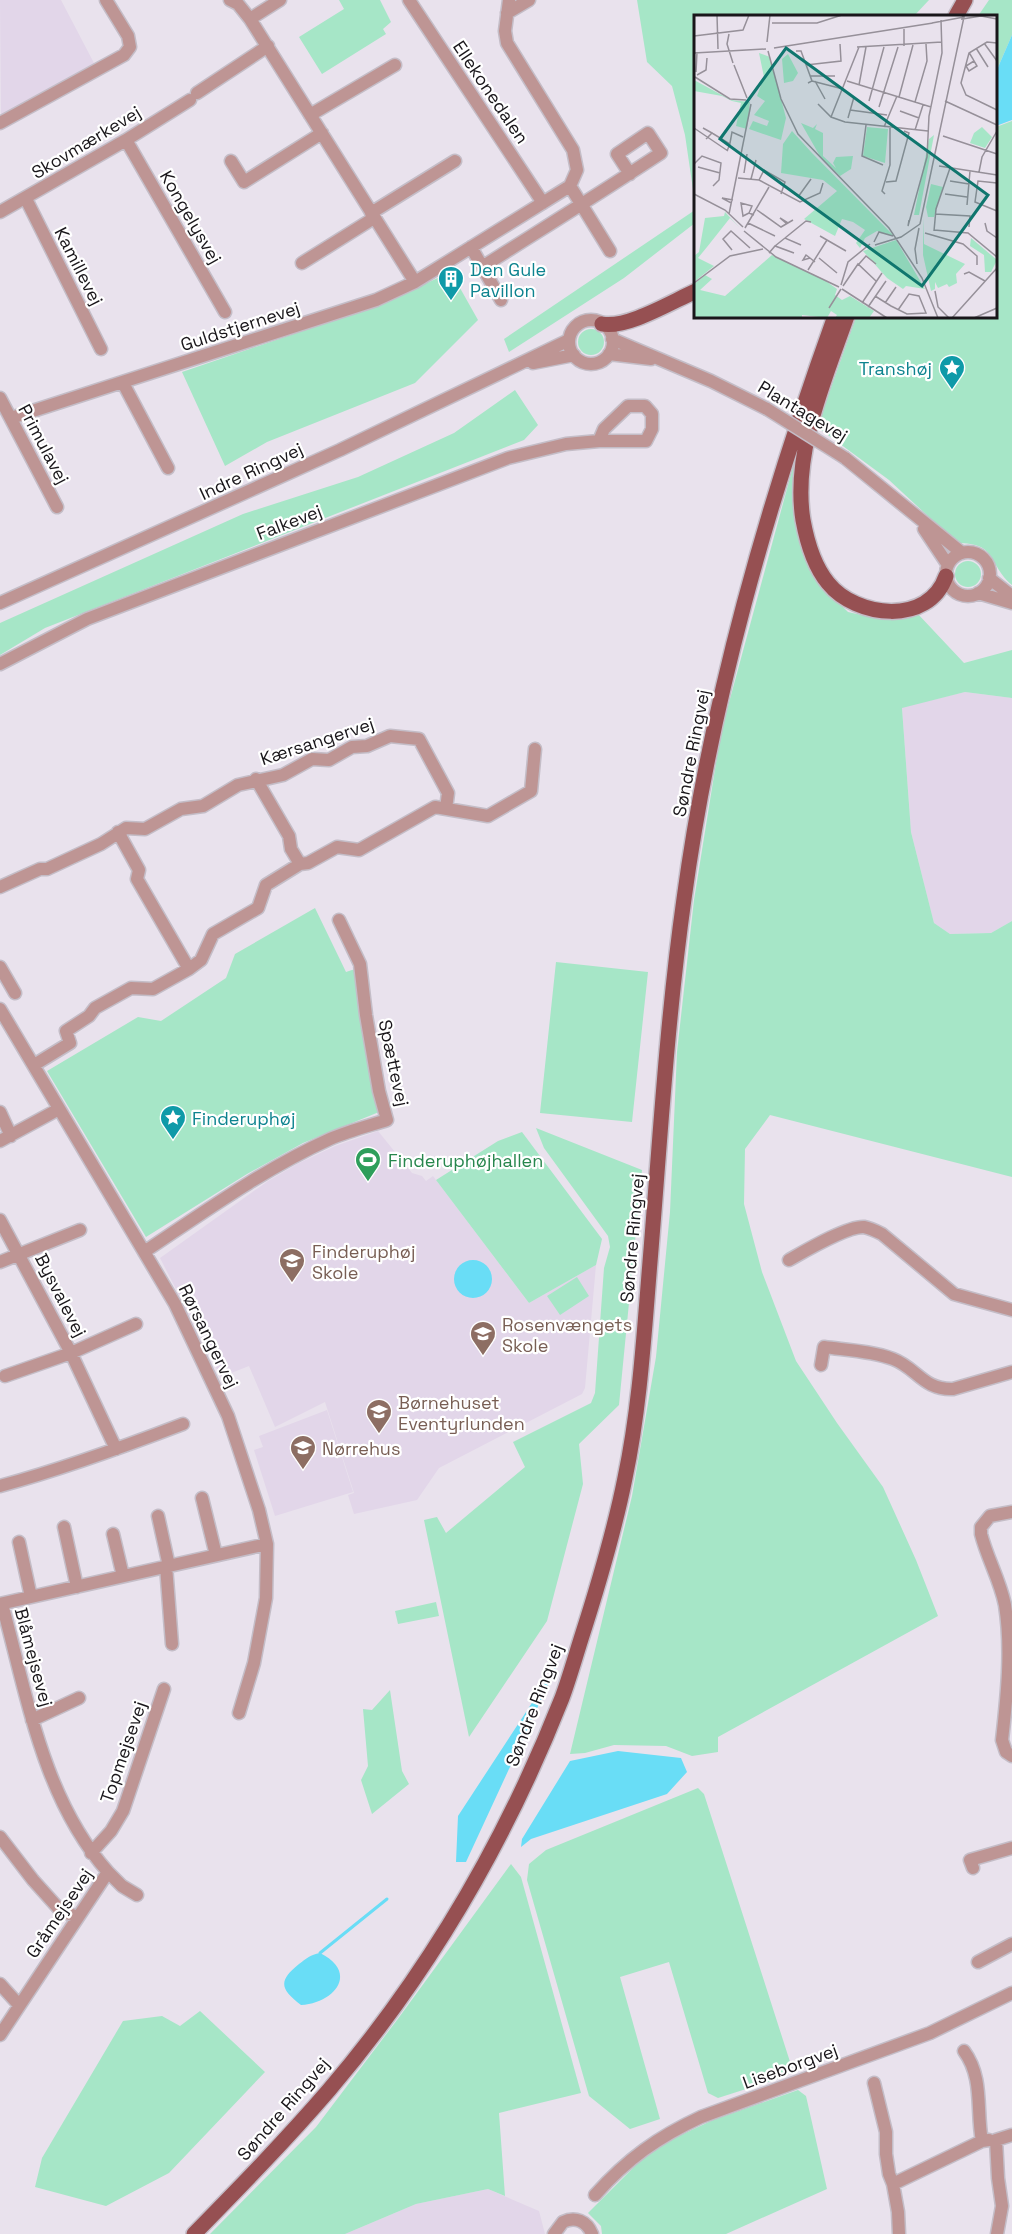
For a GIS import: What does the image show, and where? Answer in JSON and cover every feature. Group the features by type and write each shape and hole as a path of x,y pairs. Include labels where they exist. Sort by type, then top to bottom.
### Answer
{"main road":[{"path":"957,15 965,0"},
{"path":"968,15 976,0"},
{"path":"602,324 614,325 631,320 694,292"},
{"name":"Søndre Ringvej","path":"194,2234 268,2158 332,2086 397,2003 461,1906 514,1806 562,1696 598,1586 626,1478 641,1373 667,1052 684,899 704,778 731,653 761,541 834,318"},
{"path":"846,318 828,370 804,454 801,501 810,548 821,574 836,592 855,604 877,611 900,611 920,605 943,586 947,570"}],"street":[{"path":"0,123 124,55 130,47 128,36 106,0"},
{"path":"230,0 238,4 268,46 415,282"},
{"path":"250,19 280,0"},
{"name":"Ellekonedalen","path":"409,0 543,203"},
{"path":"508,0 505,31 507,43 573,150 577,170 570,186 610,251"},
{"path":"507,13 529,0"},
{"name":"Skovmærkevej","path":"0,212 126,140 268,46"},
{"path":"310,115 395,65"},
{"path":"231,161 244,182 322,133"},
{"name":"Kongelysvej","path":"126,140 225,312"},
{"path":"302,263 455,161"},
{"path":"482,267 630,174"},
{"name":"Guldstjernevej","path":"11,418 376,300 415,282 570,186"},
{"name":"Kamillevej","path":"26,199 101,349"},
{"path":"471,248 501,300"},
{"path":"597,321 610,333 612,339 609,354 602,361 592,364 582,362 574,355 569,340 574,328 584,322 597,321"},
{"name":"Plantagevej","path":"612,339 768,408 845,458 962,553"},
{"name":"Indre Ringvej","path":"0,603 247,493 515,368 569,340"},
{"name":"Plantagevej","path":"609,354 661,361"},
{"name":"Indre Ringvej","path":"515,368 574,355"},
{"path":"123,383 168,468"},
{"name":"Primulavej","path":"0,398 57,507"},
{"name":"Falkevej","path":"0,664 87,618 508,458 566,444 599,441"},
{"name":"Plantagevej","path":"913,514 935,543 947,570"},
{"path":"973,552 983,558 989,567 986,587 969,596 956,592 949,585 947,570 954,557 962,553 973,552"},
{"path":"989,578 1012,596"},
{"path":"978,593 1012,603"},
{"name":"Kærsangervej","path":"0,887 40,869 47,869 101,844 126,828 145,829 181,809 203,806 238,785 256,779 283,775 312,759 329,760 352,747 367,746 390,736 419,739 448,793 446,809"},
{"path":"34,1065 70,1043 66,1031 89,1016 95,1008 131,988 153,990 201,960 213,934 258,908 266,885 300,864 308,863 337,847 359,850 435,807 488,816 531,792 535,749"},
{"name":"Kærsangervej","path":"256,779 290,836 291,849 300,864"},
{"path":"118,832 139,870 136,879 189,969"},
{"name":"Spættevej","path":"144,1252 247,1184 296,1156 332,1138 387,1120 379,1091 360,963 339,920"},
{"path":"0,967 15,993"},
{"name":"Rørsangervej","path":"0,1009 175,1304 228,1416 259,1510 267,1544 266,1598 254,1663 239,1713"},
{"path":"0,1112 6,1139 59,1109"},
{"name":"Bysvalevej","path":"0,1220 71,1353 116,1449"},
{"path":"789,1260 847,1231 862,1227 872,1229 882,1234 954,1294 1012,1310"},
{"name":"Bysvalevej","path":"0,1262 80,1230"},
{"name":"Bysvalevej","path":"4,1376 71,1353 136,1324"},
{"path":"821,1365 824,1347 884,1356 908,1367 924,1382 943,1389 953,1389 1012,1372"},
{"path":"0,1486 116,1449 183,1424"},
{"path":"202,1498 216,1555"},
{"path":"1012,1512 990,1516 981,1527 981,1534 994,1569 1007,1616 1010,1636 1010,1668 1002,1740 1006,1752 1012,1756"},
{"path":"158,1516 167,1566 172,1644"},
{"path":"64,1527 77,1587"},
{"path":"113,1534 123,1576"},
{"path":"19,1542 31,1597"},
{"path":"1,1604 267,1544"},
{"name":"Blåmejsevej","path":"1,1604 32,1720 47,1765 91,1854 108,1872"},
{"name":"Topmejsevej","path":"91,1854 111,1831 123,1811 164,1689"},
{"name":"Blåmejsevej","path":"32,1720 79,1698"},
{"path":"0,1837 33,1880 60,1910 77,1917"},
{"path":"973,1868 970,1860 1012,1848"},
{"name":"Gråmejsevej","path":"0,2035 108,1872 122,1886 137,1895"},
{"path":"978,1962 1012,1944"},
{"path":"0,1984 19,2005"},
{"name":"Liseborgvej","path":"595,2195 623,2166 669,2132 701,2117 930,2033 1012,1993"},
{"path":"964,2051 969,2058 978,2085 982,2141"},
{"path":"874,2083 886,2133 886,2154 898,2212 899,2234"},
{"path":"893,2184 982,2141 1012,2135"},
{"path":"996,2140 1002,2206 997,2234"},
{"path":"554,2234 563,2222 574,2219 586,2224 592,2234"}],"shaded area":[{"path":"0,0 61,0 95,65 1,116"},
{"path":"965,692 1012,698 1012,921 991,933 950,934 934,923 911,832 902,707"},
{"path":"378,1131 412,1173 422,1176 426,1181 433,1176 529,1303 596,1265 585,1388 582,1394 439,1468 417,1500 354,1514 348,1495 354,1493 325,1402 275,1427 249,1366 221,1377 160,1258 268,1181 297,1164 335,1146"},
{"name":"Nørrehus","path":"327,1410 353,1492 275,1516 254,1450 263,1447 259,1436"},
{"path":"488,2189 539,2211 545,2234 345,2234 416,2204"}],"green space":[{"path":"339,0 380,0 391,22 383,29 386,34 322,74 299,37 344,9"},
{"path":"637,0 929,0 915,15 694,15 694,196 685,135 672,86 647,62"},
{"path":"989,0 1012,0 1012,35 997,70 997,15 979,15"},
{"path":"1012,121 1012,585 986,550 979,546 957,543 889,480 817,427 856,318 997,318 997,127"},
{"path":"694,211 694,224 624,278 509,352 504,339"},
{"path":"451,272 478,320 415,383 267,442 225,466 182,372 376,306"},
{"path":"591,329 600,333 604,342 600,351 591,355 582,351 578,342 582,333"},
{"path":"515,390 538,425 524,440 45,628 0,655 0,623 243,514 358,477 454,433"},
{"path":"794,463 797,514 822,586 848,612 884,620 917,613 964,663 1012,650 1012,698 965,692 902,708 911,832 934,923 950,934 991,933 1012,921 1012,1177 770,1115 745,1149 744,1204 762,1272 796,1361 883,1487 938,1616 718,1737 718,1752 692,1756 666,1746 614,1745 585,1753 570,1754 632,1496 656,1357 670,1212 677,1052 694,900 721,732"},
{"path":"968,561 977,565 981,574 977,583 968,587 959,583 955,574 959,565"},
{"path":"315,908 346,972 355,969 379,1112 303,1143 247,1174 146,1237 47,1071 138,1017 161,1021 226,978 235,954"},
{"path":"556,962 648,972 632,1122 540,1113"},
{"path":"536,1128 642,1170 619,1405 579,1444 583,1484 547,1621 469,1737 424,1520 437,1517 446,1533 525,1467 513,1442 591,1403 595,1393 604,1268 610,1247 608,1236 544,1148"},
{"path":"522,1132 602,1239 596,1265 529,1303 436,1180 498,1141"},
{"path":"577,1277 589,1296 560,1315 547,1296"},
{"path":"436,1602 439,1616 398,1624 395,1611"},
{"path":"390,1690 402,1771 409,1784 372,1814 361,1780 368,1766 363,1709 372,1710"},
{"path":"698,1788 704,1794 792,2068 787,2076 718,2098 708,2093 669,1962 620,1977 660,2119 630,2129 589,2096 527,1880 529,1864 546,1850"},
{"path":"511,1864 521,1877 581,2093 499,2113 505,2196 488,2189 416,2204 345,2234 210,2234 316,2127"},
{"path":"200,2011 265,2072 169,2173 106,2206 35,2187 42,2158 123,2021 162,2016 180,2026"},
{"path":"798,2090 806,2096 827,2189 726,2234 602,2234 601,2226 588,2213 653,2148 713,2120"}],"water":[{"path":"1012,35 1012,120 997,126 997,70"},
{"path":"473,1260 486,1266 492,1279 486,1292 473,1298 460,1292 454,1279 460,1266"},
{"path":"558,1663 466,1862 456,1862 458,1816"},
{"path":"618,1751 681,1758 687,1772 667,1794 531,1839 521,1847 522,1839 570,1761"},
{"path":"320,1953 332,1961 338,1969 340,1977 338,1985 324,1999 301,2005 289,1994 284,1985 285,1980 299,1964"}],"waterway":[{"path":"320,1953 387,1899"}],"place":[{"name":"Den Gule Pavillon","path":"451,302"},
{"name":"Transhøj","path":"952,391"},
{"name":"Finderuphøj","path":"173,1141"},
{"name":"Finderuphøjhallen","path":"368,1183"},
{"name":"Finderuphøj Skole","path":"292,1284"},
{"name":"Rosenvængets Skole","path":"483,1357"},
{"name":"Børnehuset Eventyrlunden","path":"379,1435"},
{"name":"Nørrehus","path":"303,1471"}]}
